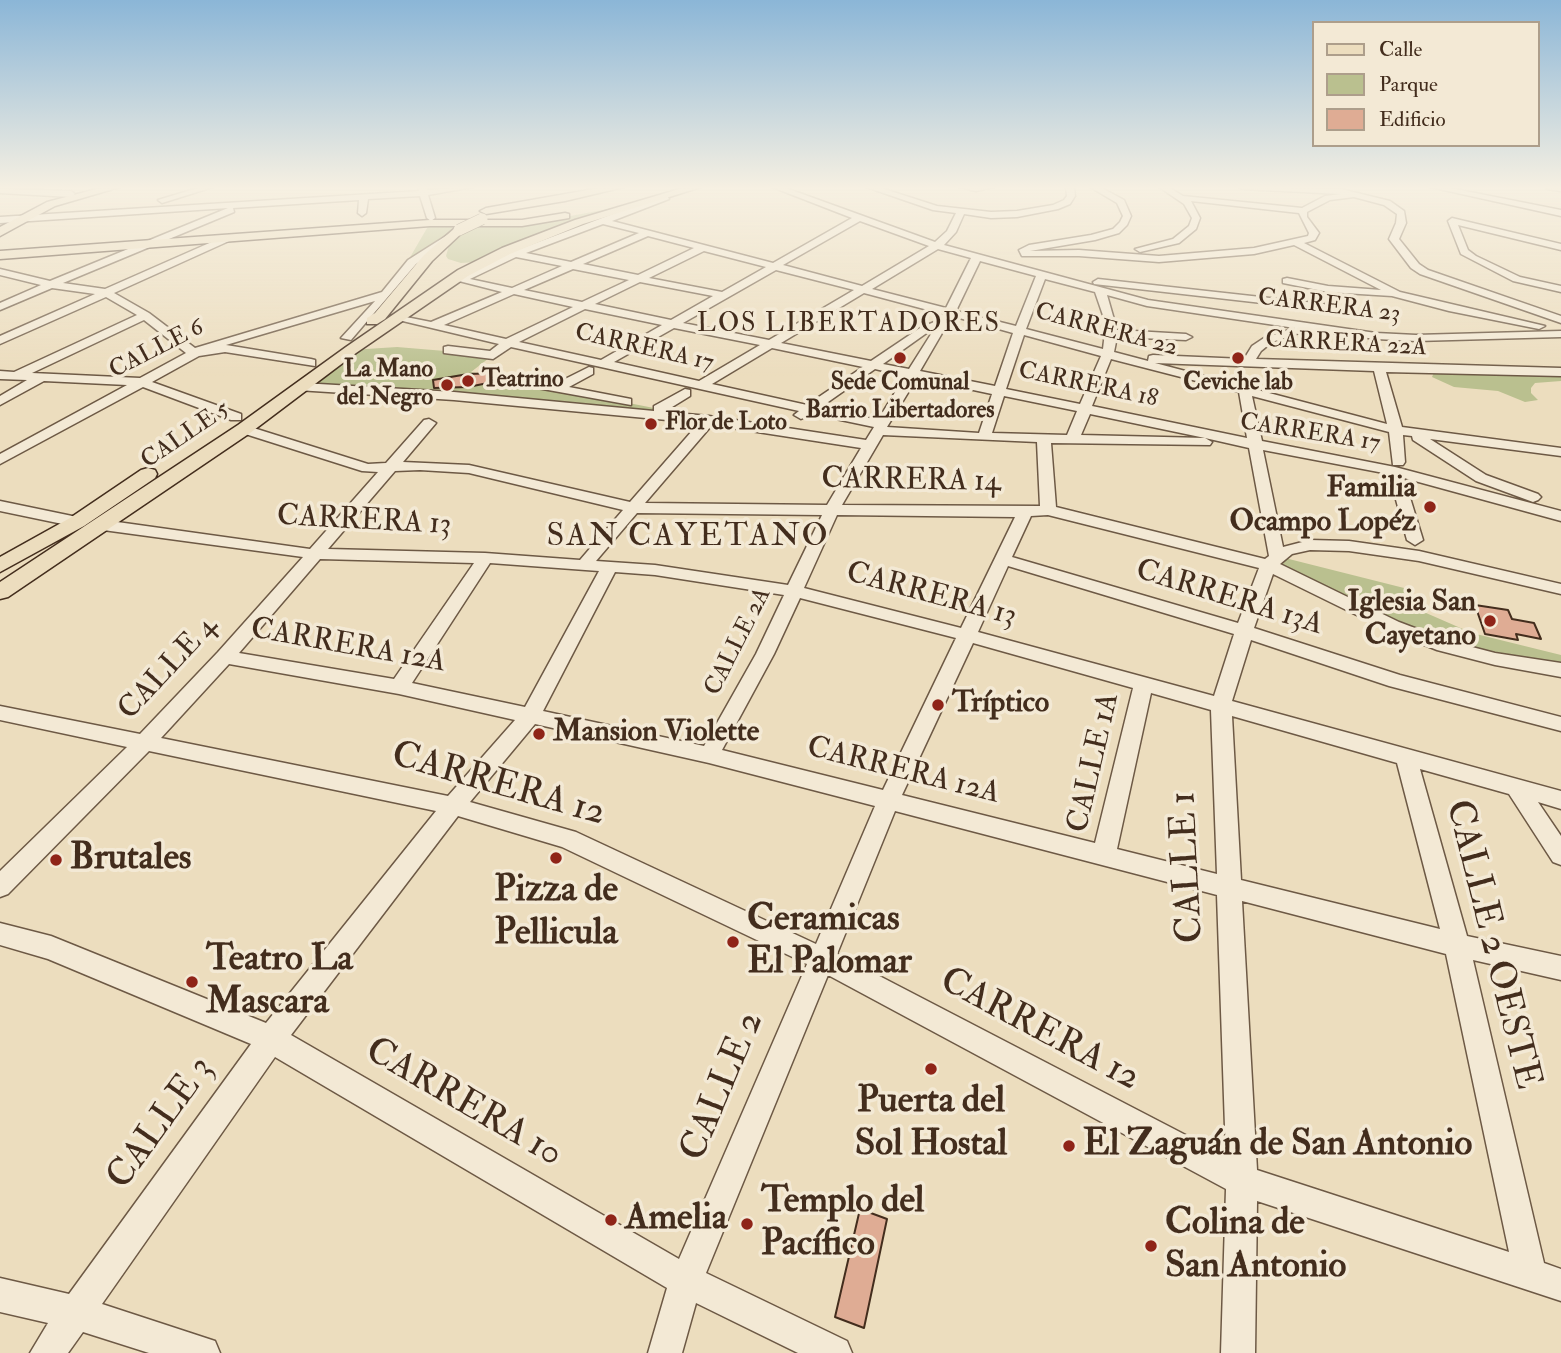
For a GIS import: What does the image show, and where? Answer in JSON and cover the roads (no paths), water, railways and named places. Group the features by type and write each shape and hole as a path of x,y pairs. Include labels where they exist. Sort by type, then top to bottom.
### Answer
{"main road":[{"path":"0,255 69,250"},
{"name":"CALLE 5","path":"0,566 75,532 103,525 240,423 311,363 380,316 437,250"},
{"path":"396,318 451,272 446,257 449,250"},
{"path":"380,316 429,270 447,264 477,262 512,251"},
{"name":"CALLE 5","path":"0,592 75,532 240,423 302,387 463,273 512,251"},
{"path":"0,583 75,532"}],"street":[{"path":"0,307 130,250"},
{"path":"0,340 201,250"},
{"name":"CALLE 5","path":"347,338 417,257 428,250"},
{"path":"435,325 608,250"},
{"path":"448,350 493,355 510,341 698,250"},
{"name":"CARRERA 22","path":"715,250 863,290 946,318 1019,332 1128,359 1396,430 1561,452"},
{"path":"604,363 804,250"},
{"path":"699,386 930,250"},
{"name":"CARRERA 23","path":"950,250 1100,292 1159,305 1307,327 1398,337 1561,332"},
{"path":"1024,250 1025,254 1030,255 1124,250"},
{"path":"1079,253 1159,258 1255,250"},
{"path":"1311,250 1396,295"},
{"path":"1403,250 1415,266 1470,289 1561,320"},
{"path":"1463,250 1473,258 1517,279 1561,289"},
{"path":"512,251 571,266 722,295"},
{"name":"CALLE 5","path":"396,318 512,251"},
{"name":"CALLE 2A","path":"709,755 765,654 832,509 946,318 976,258"},
{"path":"0,272 52,285 105,292 145,315 194,353 225,348 311,363"},
{"path":"984,437 1041,275 1324,307"},
{"name":"CARRERA 18","path":"460,279 1255,444"},
{"path":"1287,281 1328,289 1396,295 1561,332"},
{"path":"1073,438 1111,345 1112,324 1100,292"},
{"name":"CALLE 6","path":"0,460 194,353 386,294"},
{"path":"16,376 145,315"},
{"name":"CARRERA 17","path":"396,318 510,341 808,410 876,433 1255,444 1397,467 1561,516"},
{"path":"782,431 871,365 946,318"},
{"path":"1249,361 1268,340 1307,327"},
{"path":"1112,333 1186,337"},
{"name":"CARRERA 22A","path":"1128,359 1561,372"},
{"path":"1379,368 1396,430 1397,467 1415,540"},
{"path":"558,388 589,371"},
{"name":"CARRERA 14","path":"0,375 142,382 240,423 358,466 390,469 420,466 469,469 635,508 1025,512 1048,510 1273,560 1393,626 1444,646 1495,659 1561,670"},
{"path":"0,401 42,377"},
{"path":"505,378 709,420"},
{"path":"302,387 454,396 709,420 782,431 876,433"},
{"path":"1245,392 1273,560 1310,545 1349,546 1419,556 1561,589"},
{"path":"659,409 685,393"},
{"path":"583,566 709,420"},
{"name":"CALLE 4","path":"0,887 144,743 225,657 429,423"},
{"path":"1396,430 1422,439 1481,478 1561,506"},
{"path":"1044,439 1048,510"},
{"path":"0,506 75,532"},
{"name":"CALLE 2","path":"665,1353 686,1281 889,800 1025,512"},
{"name":"CARRERA 13","path":"103,525 314,554 485,558 655,570 794,591 967,635 1561,800"},
{"path":"399,687 485,558"},
{"name":"CARRERA 13A","path":"1002,559 1244,631 1396,681 1561,724"},
{"name":"CALLE 1","path":"1238,1353 1242,1181 1221,705 1244,631 1273,560"},
{"name":"CALLE 3","path":"47,1353 271,1040 453,806 531,715 609,568"},
{"name":"CARRERA 12A","path":"225,657 399,687 709,755 1457,945 1561,968"},
{"name":"CALLE 1A","path":"1104,855 1143,685"},
{"name":"CARRERA 12","path":"0,713 453,806 568,839 822,959 1242,1181 1561,1285"},
{"name":"CALLE 2 OESTE","path":"1406,755 1457,945 1531,1277"},
{"path":"1517,788 1561,855"},
{"name":"CARRERA 10","path":"0,934 51,948 271,1040 686,1281 835,1353"},
{"path":"0,1295 74,1312 203,1353"}],"place":[{"name":"Sede Comunal Barrio Libertadores","path":"900,358"},
{"name":"Ceviche lab","path":"1238,358"},
{"name":"Teatrino","path":"468,381"},
{"name":"La Mano del Negro","path":"447,385"},
{"name":"Flor de Loto","path":"651,424"},
{"name":"Familia Ocampo Lopéz","path":"1430,507"},
{"name":"Iglesia San Cayetano","path":"1490,621"},
{"name":"Tríptico","path":"938,705"},
{"name":"Mansion Violette","path":"539,734"},
{"name":"Pizza de Pellicula","path":"556,858"},
{"name":"Brutales","path":"56,860"},
{"name":"Ceramicas El Palomar","path":"733,942"},
{"name":"Teatro La Mascara","path":"192,982"},
{"name":"Puerta del Sol Hostal","path":"931,1069"},
{"name":"El Zaguán de San Antonio","path":"1069,1146"},
{"name":"Amelia","path":"611,1220"},
{"name":"Templo del Pacífico","path":"747,1224"},
{"name":"Colina de San Antonio","path":"1151,1246"}],"district":[{"name":"LOS LIBERTADORES","path":"849,325"},
{"name":"SAN CAYETANO","path":"688,538"}]}
